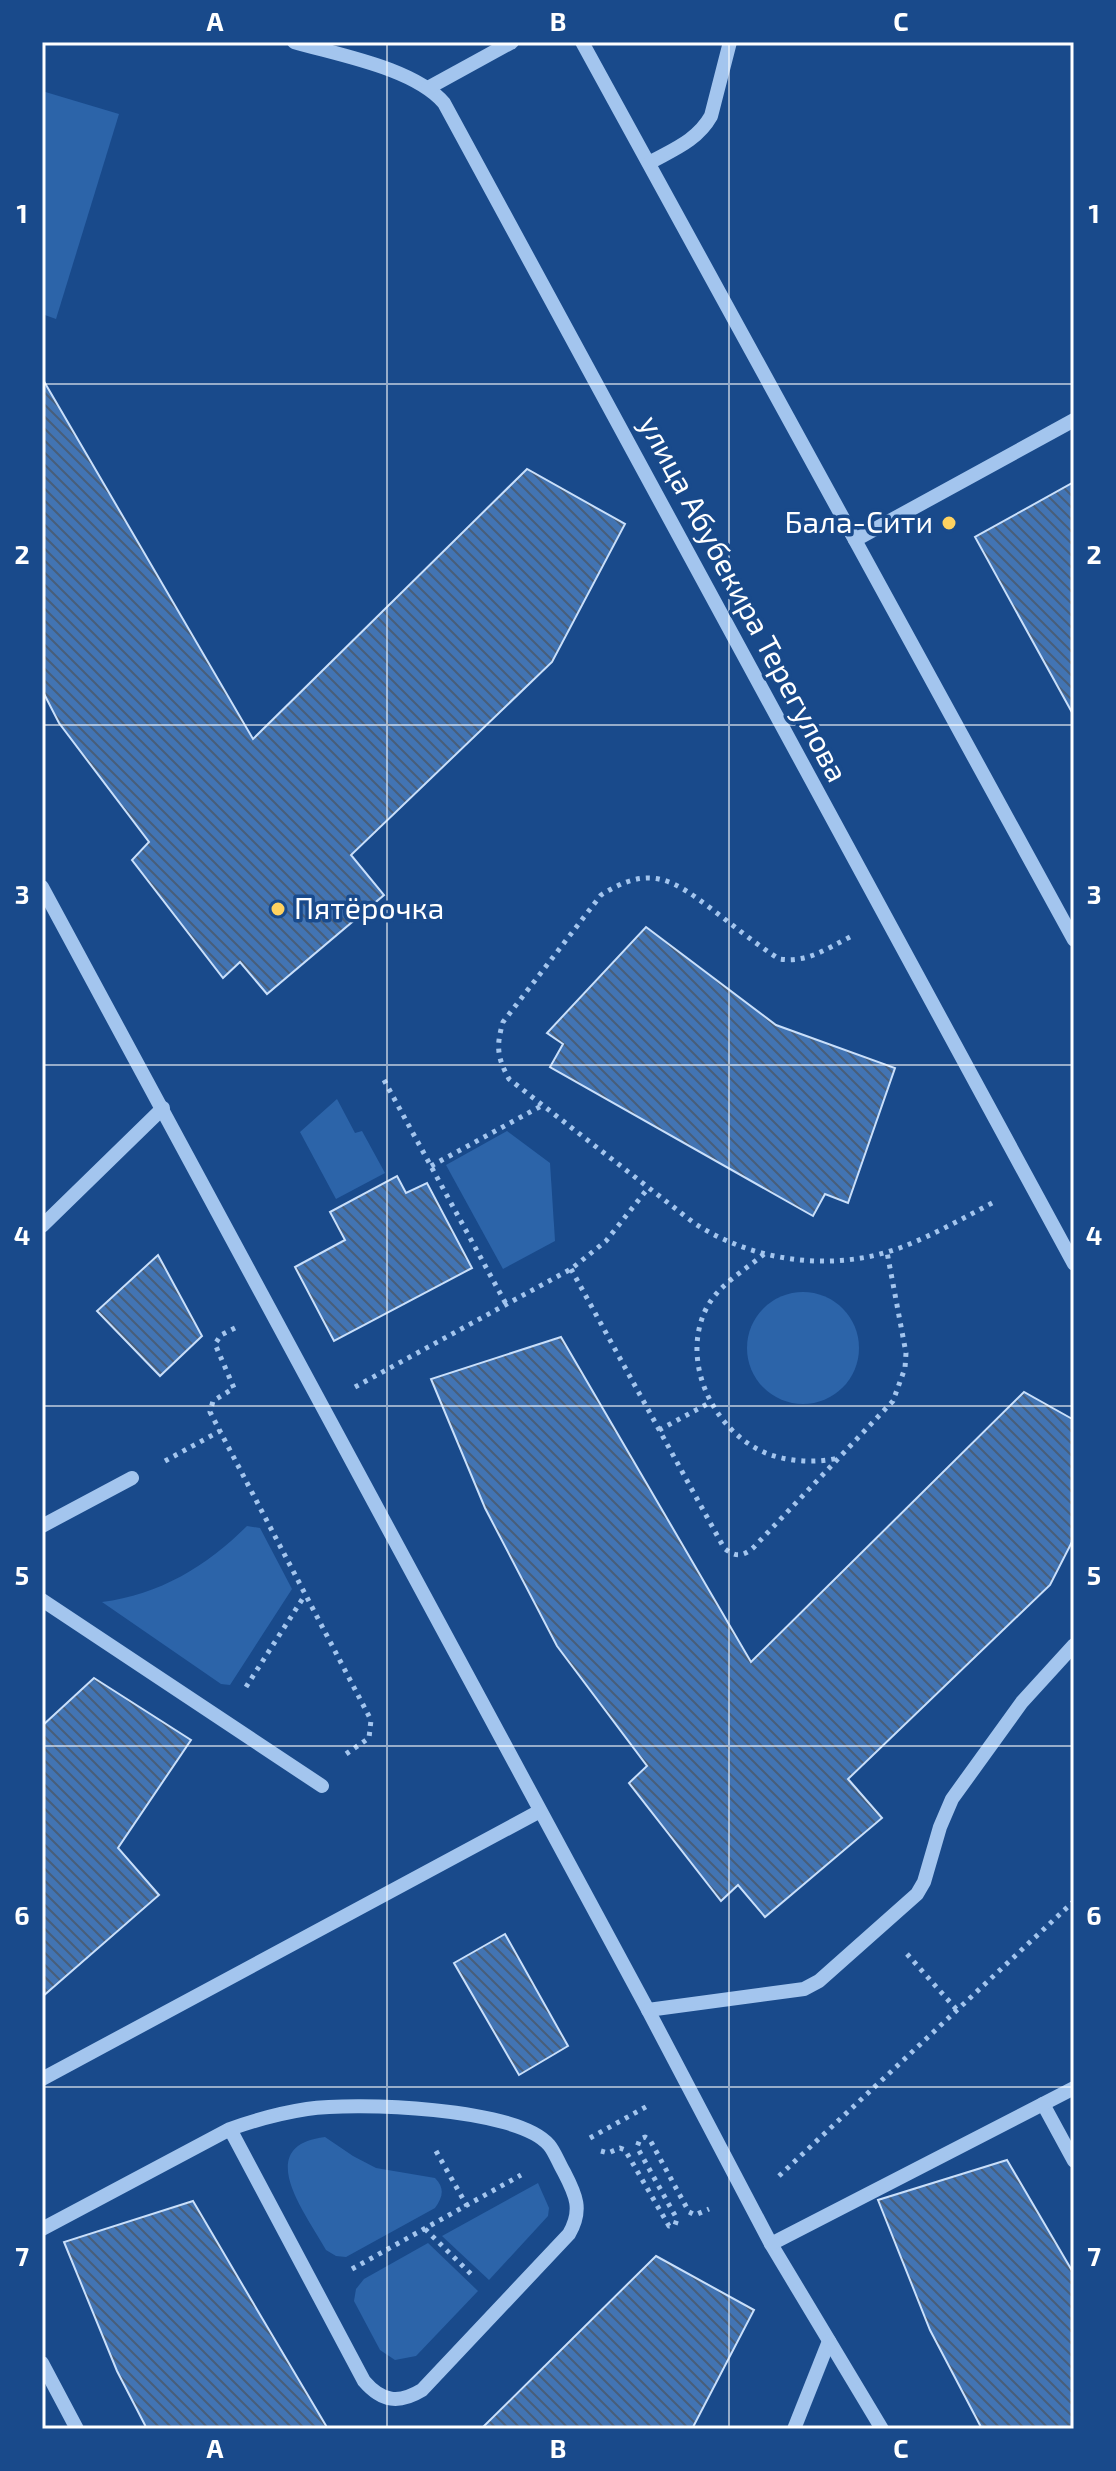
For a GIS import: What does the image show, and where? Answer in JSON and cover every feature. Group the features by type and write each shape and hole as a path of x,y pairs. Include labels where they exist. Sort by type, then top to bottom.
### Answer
{"street":[{"name":"улица Абубекира Терегулова","path":"294,42 409,77 428,88 444,103 1074,1264"},
{"path":"428,88 512,42"},
{"path":"582,42 1074,940"},
{"path":"649,163 690,140 706,124 711,116 730,42"},
{"path":"855,540 1074,420"},
{"path":"42,887 771,2244 882,2429"},
{"path":"42,1226 163,1108"},
{"path":"42,1526 132,1478"},
{"path":"42,1600 322,1786"},
{"path":"648,2010 804,1989 819,1981 910,1902 924,1882 945,1814 962,1783 1030,1692 1074,1645"},
{"path":"42,2079 540,1811"},
{"path":"771,2244 1074,2088"},
{"path":"1043,2104 1074,2161"},
{"path":"42,2229 230,2129 309,2109 347,2107 448,2111 507,2121 549,2145 578,2203 574,2225 569,2234 422,2390 409,2398 386,2399 373,2392 364,2381 230,2129"},
{"path":"794,2429 829,2341"},
{"path":"42,2363 77,2429"}],"path":[{"path":"855,934 810,958 796,961 779,959 680,885 658,878 617,885 601,895 503,1022 496,1044 498,1059 509,1079 713,1235 764,1254 803,1261 857,1259 887,1252 1007,1195"},
{"path":"384,1080 506,1304"},
{"path":"431,1166 543,1105"},
{"path":"322,1405 571,1269 606,1241 649,1187"},
{"path":"571,1269 724,1548 738,1556 746,1555 893,1401 905,1368 904,1335 887,1252"},
{"path":"764,1254 719,1290 707,1308 697,1344 700,1374 711,1402 726,1425 746,1443 771,1455 797,1461 839,1458"},
{"path":"216,1348 234,1383 232,1390 213,1401 209,1408 371,1720 372,1731 363,1744 307,1776"},
{"path":"659,1430 711,1402"},
{"path":"132,1478 220,1431"},
{"path":"224,1721 305,1595"},
{"path":"592,2136 603,2152 620,2148 625,2150 669,2226 675,2225 677,2219 637,2147 640,2139 645,2137 650,2140 689,2212 695,2215 746,2197 957,2010 1074,1901"},
{"path":"882,1926 957,2010"},
{"path":"316,2289 658,2099"},
{"path":"413,2110 467,2206"},
{"path":"425,2229 502,2304"}],"shaded area":[{"path":"42,91 119,114 56,319 42,314"},
{"path":"337,1099 355,1133 362,1131 385,1173 336,1199 300,1132"},
{"path":"507,1131 550,1163 555,1241 503,1269 446,1165"},
{"path":"803,1292 824,1296 843,1308 855,1327 859,1348 855,1369 843,1388 824,1400 803,1404 782,1400 763,1388 751,1369 747,1348 751,1327 763,1308 782,1296"},
{"path":"247,1526 260,1528 292,1589 230,1685 221,1684 102,1602 143,1593 181,1576 215,1554"},
{"path":"325,2137 376,2168 435,2178 442,2189 438,2204 346,2257 336,2256 326,2250 298,2201 288,2167 291,2154 303,2143"},
{"path":"538,2183 549,2208 548,2216 489,2280 442,2236"},
{"path":"428,2243 478,2291 416,2356 395,2360 380,2350 354,2301 356,2289 364,2279"}],"building":[{"path":"42,378 253,739 527,469 625,524 552,662 351,855 384,895 267,994 240,962 223,978 132,860 149,842 59,723 42,690"},
{"path":"1074,482 1074,716 975,537"},
{"path":"646,927 776,1025 895,1068 848,1203 825,1194 813,1216 550,1067 563,1044 547,1033"},
{"path":"397,1176 406,1193 427,1183 472,1268 334,1341 295,1267 345,1240 330,1212"},
{"path":"158,1255 202,1336 160,1376 97,1311"},
{"path":"561,1337 751,1662 1024,1392 1074,1420 1074,1538 1050,1585 848,1779 882,1818 765,1917 738,1885 721,1901 629,1783 647,1766 557,1646 485,1508 431,1379"},
{"path":"94,1678 191,1740 118,1848 159,1895 42,1997 42,1726"},
{"path":"505,1934 568,2046 519,2075 454,1963"},
{"path":"1007,2160 1074,2274 1074,2429 982,2429 930,2330 878,2200"},
{"path":"193,2201 328,2429 147,2429 117,2371 64,2242"},
{"path":"656,2256 754,2310 692,2429 481,2429"}],"place":[{"name":"Бала-Сити","path":"949,523"},
{"name":"Пятёрочка","path":"278,909"}]}
